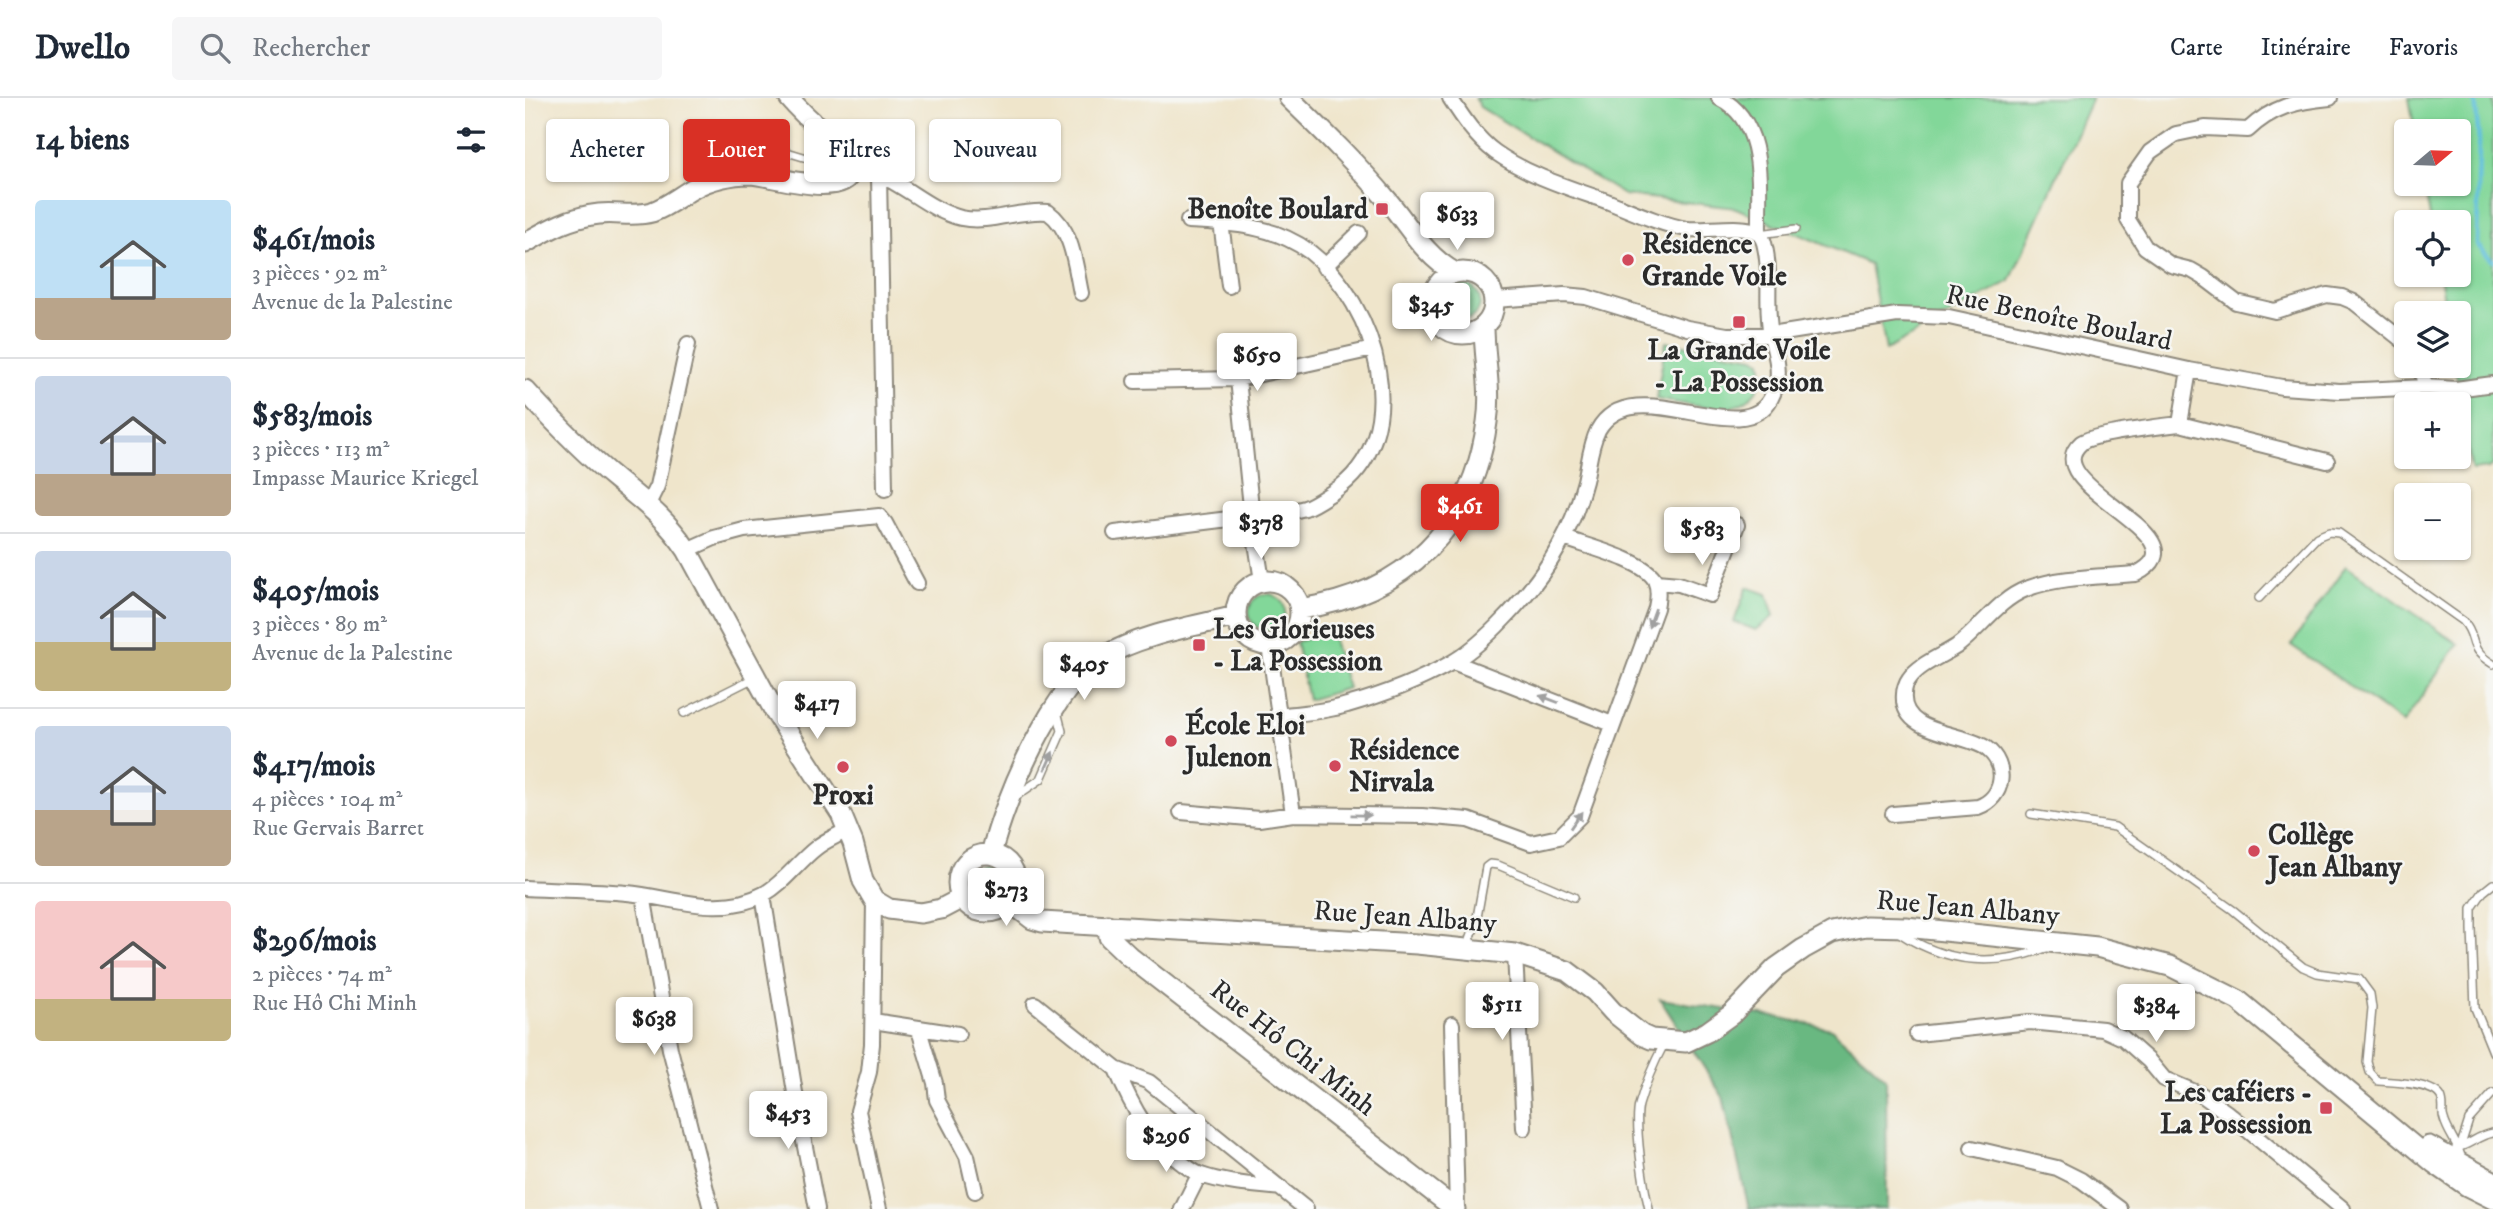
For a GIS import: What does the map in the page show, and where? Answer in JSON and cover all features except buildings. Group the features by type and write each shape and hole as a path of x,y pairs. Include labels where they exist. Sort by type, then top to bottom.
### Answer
{"main road":[{"path":"789,98 810,119"},
{"path":"1289,98 1379,191 1428,252 1437,271 1447,277"},
{"path":"525,243 574,218 597,214 650,213 697,187 730,176 765,175 804,184 831,185 841,182"},
{"path":"1463,271 1481,277 1487,283 1494,300 1493,311 1475,330 1447,330 1434,316 1432,298 1447,277 1463,271"},
{"path":"1300,609 1354,597 1381,584 1434,545 1450,525 1467,496 1479,466 1488,419 1488,371 1479,352 1475,330"},
{"path":"525,390 617,480 648,504 673,529 687,550 755,678 848,829 863,881 874,900 889,909 921,913 941,909 962,898"},
{"path":"1262,581 1282,584 1291,590 1300,609 1296,629 1289,638 1269,645 1259,644 1243,634 1236,617 1239,598 1245,590 1262,581"},
{"path":"991,854 997,830 1033,747 1055,707 1077,680 1102,657 1143,640 1236,617"},
{"path":"991,854 1007,862 1016,877 1010,902 1003,908 985,912 976,910 962,898 958,890 960,871 973,858 991,854"},
{"name":"Rue Jean Albany","path":"1010,902 1032,919 1042,922 1467,948 1514,954 1567,971 1595,992 1634,1030 1651,1039 1686,1042 1707,1032 1732,1014 1776,968 1832,933 1866,926 1889,926 2097,947 2170,966 2238,1000 2467,1186 2493,1199"},
{"name":"Rue Hô Chi Minh","path":"1108,925 1109,937 1130,957 1456,1209"},
{"name":"Rue Jean Albany","path":"2394,1128 2431,1147 2461,1157 2493,1181"}],"street":[{"path":"1450,98 1481,140 1526,171 1667,224 1710,231 1746,228 1759,234"},
{"path":"1277,716 1344,706 1405,686 1453,662 1475,647 1525,597 1553,559 1585,483 1591,448 1599,427 1616,413 1636,407 1658,406 1733,420 1753,414 1770,402 1777,381 1776,349 1771,335 1765,244 1759,234 1755,143 1745,121 1719,98"},
{"path":"2330,98 2304,100 2282,106 2248,130 2205,128 2176,134 2150,152 2128,183 2128,220 2145,247 2171,264 2203,277 2236,302 2275,311 2327,295 2343,297 2354,302 2394,334"},
{"path":"879,182 885,489"},
{"path":"890,182 932,206 964,218 996,219 1028,212 1048,212 1056,217 1069,240 1081,293"},
{"path":"1115,533 1307,508 1336,491 1363,466 1382,410 1373,349 1358,311 1341,285 1309,252 1273,232 1242,224 1188,221"},
{"path":"1221,222 1229,286"},
{"path":"1324,267 1359,233"},
{"name":"Rue Benoîte Boulard","path":"1494,300 1564,295 1586,297 1687,328 1727,335 1771,335 1897,315 1949,317 2189,370 2282,387 2340,391 2456,388 2493,384"},
{"path":"648,504 657,486 688,344"},
{"path":"1135,381 1238,379 1373,349"},
{"path":"2180,424 2189,370"},
{"path":"2423,378 2425,387"},
{"path":"1238,379 1252,517 1262,581"},
{"path":"1893,814 1978,807 1996,796 2002,780 1999,765 1985,748 1923,726 1909,715 1903,692 1909,679 1957,645 2005,602 2024,589 2050,582 2136,574 2148,568 2155,558 2154,545 2146,533 2084,482 2074,468 2074,452 2082,441 2180,424 2327,461"},
{"path":"687,550 713,538 744,530 879,516 917,583"},
{"path":"1656,582 1679,584 1710,595 1737,525"},
{"path":"1181,812 1259,819 1293,814 1422,816 1468,820 1531,843 1559,837 1571,828 1580,816 1656,608 1658,596 1656,582 1642,566 1564,538"},
{"path":"1269,645 1293,814"},
{"path":"1453,662 1612,724"},
{"path":"525,888 629,893 691,905 723,905 763,895 814,848 848,829"},
{"path":"643,895 670,1049 711,1209"},
{"path":"763,895 817,1209"},
{"path":"874,900 873,1021 869,1072 858,1111 879,1209"},
{"path":"1514,954 1524,1128"},
{"path":"1035,1004 1116,1069 1149,1082 1306,1209"},
{"path":"873,1021 958,1034"},
{"path":"1917,1034 2030,1021 2103,1029 2123,1038 2149,1061 2164,1079 2202,1095 2226,1112 2343,1209"},
{"path":"1452,1024 1456,1209"},
{"path":"919,1030 935,1083 937,1100 967,1156 975,1191"},
{"path":"1116,1069 1141,1121 1158,1143 1199,1175 1237,1184 1281,1188"},
{"path":"1972,1148 2057,1168 2081,1180 2120,1209"},
{"path":"1182,1209 1199,1175"}],"lane":[{"path":"1759,234 1796,229"},
{"path":"2259,598 2317,537 2329,532 2339,533 2463,621 2479,655 2493,664"},
{"path":"684,713 755,678"},
{"path":"2031,814 2115,827 2233,910 2303,967 2318,974 2359,979 2370,994 2372,1008 2367,1062 2370,1072 2378,1081 2432,1089 2440,1095 2444,1104 2442,1117 2461,1157 2467,1186"},
{"path":"1467,948 1476,923 1486,867 1490,864 1574,897"},
{"path":"2493,884 2483,892 2472,908 2475,1008 2493,1052"},
{"path":"1649,1209 1642,1164 1639,1108 1655,1060 1666,1040"},
{"path":"2461,1157 2469,1120 2493,1093"},
{"path":"2469,1120 2473,1130 2480,1135"},
{"path":"2461,1157 2480,1135 2493,1133"}],"green space":[{"path":"1475,98 2092,98 2010,281 1886,350 1870,264 1736,208 1624,195 1480,107"},
{"path":"2409,98 2493,98 2493,465 2489,468 2472,470 2471,392 2459,392 2457,378 2471,378 2471,301 2444,301 2442,287 2471,287 2471,210 2429,210 2426,196 2471,196 2471,119 2413,119"},
{"path":"1462,284 1475,289 1480,302 1475,315 1462,320 1449,315 1444,302 1449,289"},
{"path":"1666,342 1754,357 1761,361 1759,386 1744,402 1721,409 1656,399"},
{"path":"2346,566 2458,644 2403,723 2291,645"},
{"path":"1747,587 1767,594 1774,616 1756,630 1734,622"},
{"path":"1267,594 1280,599 1285,612 1280,625 1267,630 1254,625 1249,612 1254,599"},
{"path":"1330,631 1348,688 1308,700 1296,642"},
{"path":"986,865 999,870 1004,883 999,896 986,901 973,896 968,883 973,870"},
{"path":"1660,999 1781,1018 1831,1029 1886,1078 1887,1209 1749,1209 1723,1097"}],"waterway":[{"path":"2475,98 2479,141 2477,245 2493,261"}],"place":[{"name":"Benoîte Boulard","path":"1382,209"},
{"name":"Résidence Grande Voile","path":"1628,260"},
{"name":"La Grande Voile - La Possession","path":"1739,322"},
{"name":"Les Glorieuses - La Possession","path":"1199,645"},
{"name":"École Eloi Julenon","path":"1171,741"},
{"name":"Résidence Nirvala","path":"1335,766"},
{"name":"Proxi","path":"843,767"},
{"name":"Collège Jean Albany","path":"2254,851"},
{"name":"Les caféiers - La Possession","path":"2326,1108"}]}
